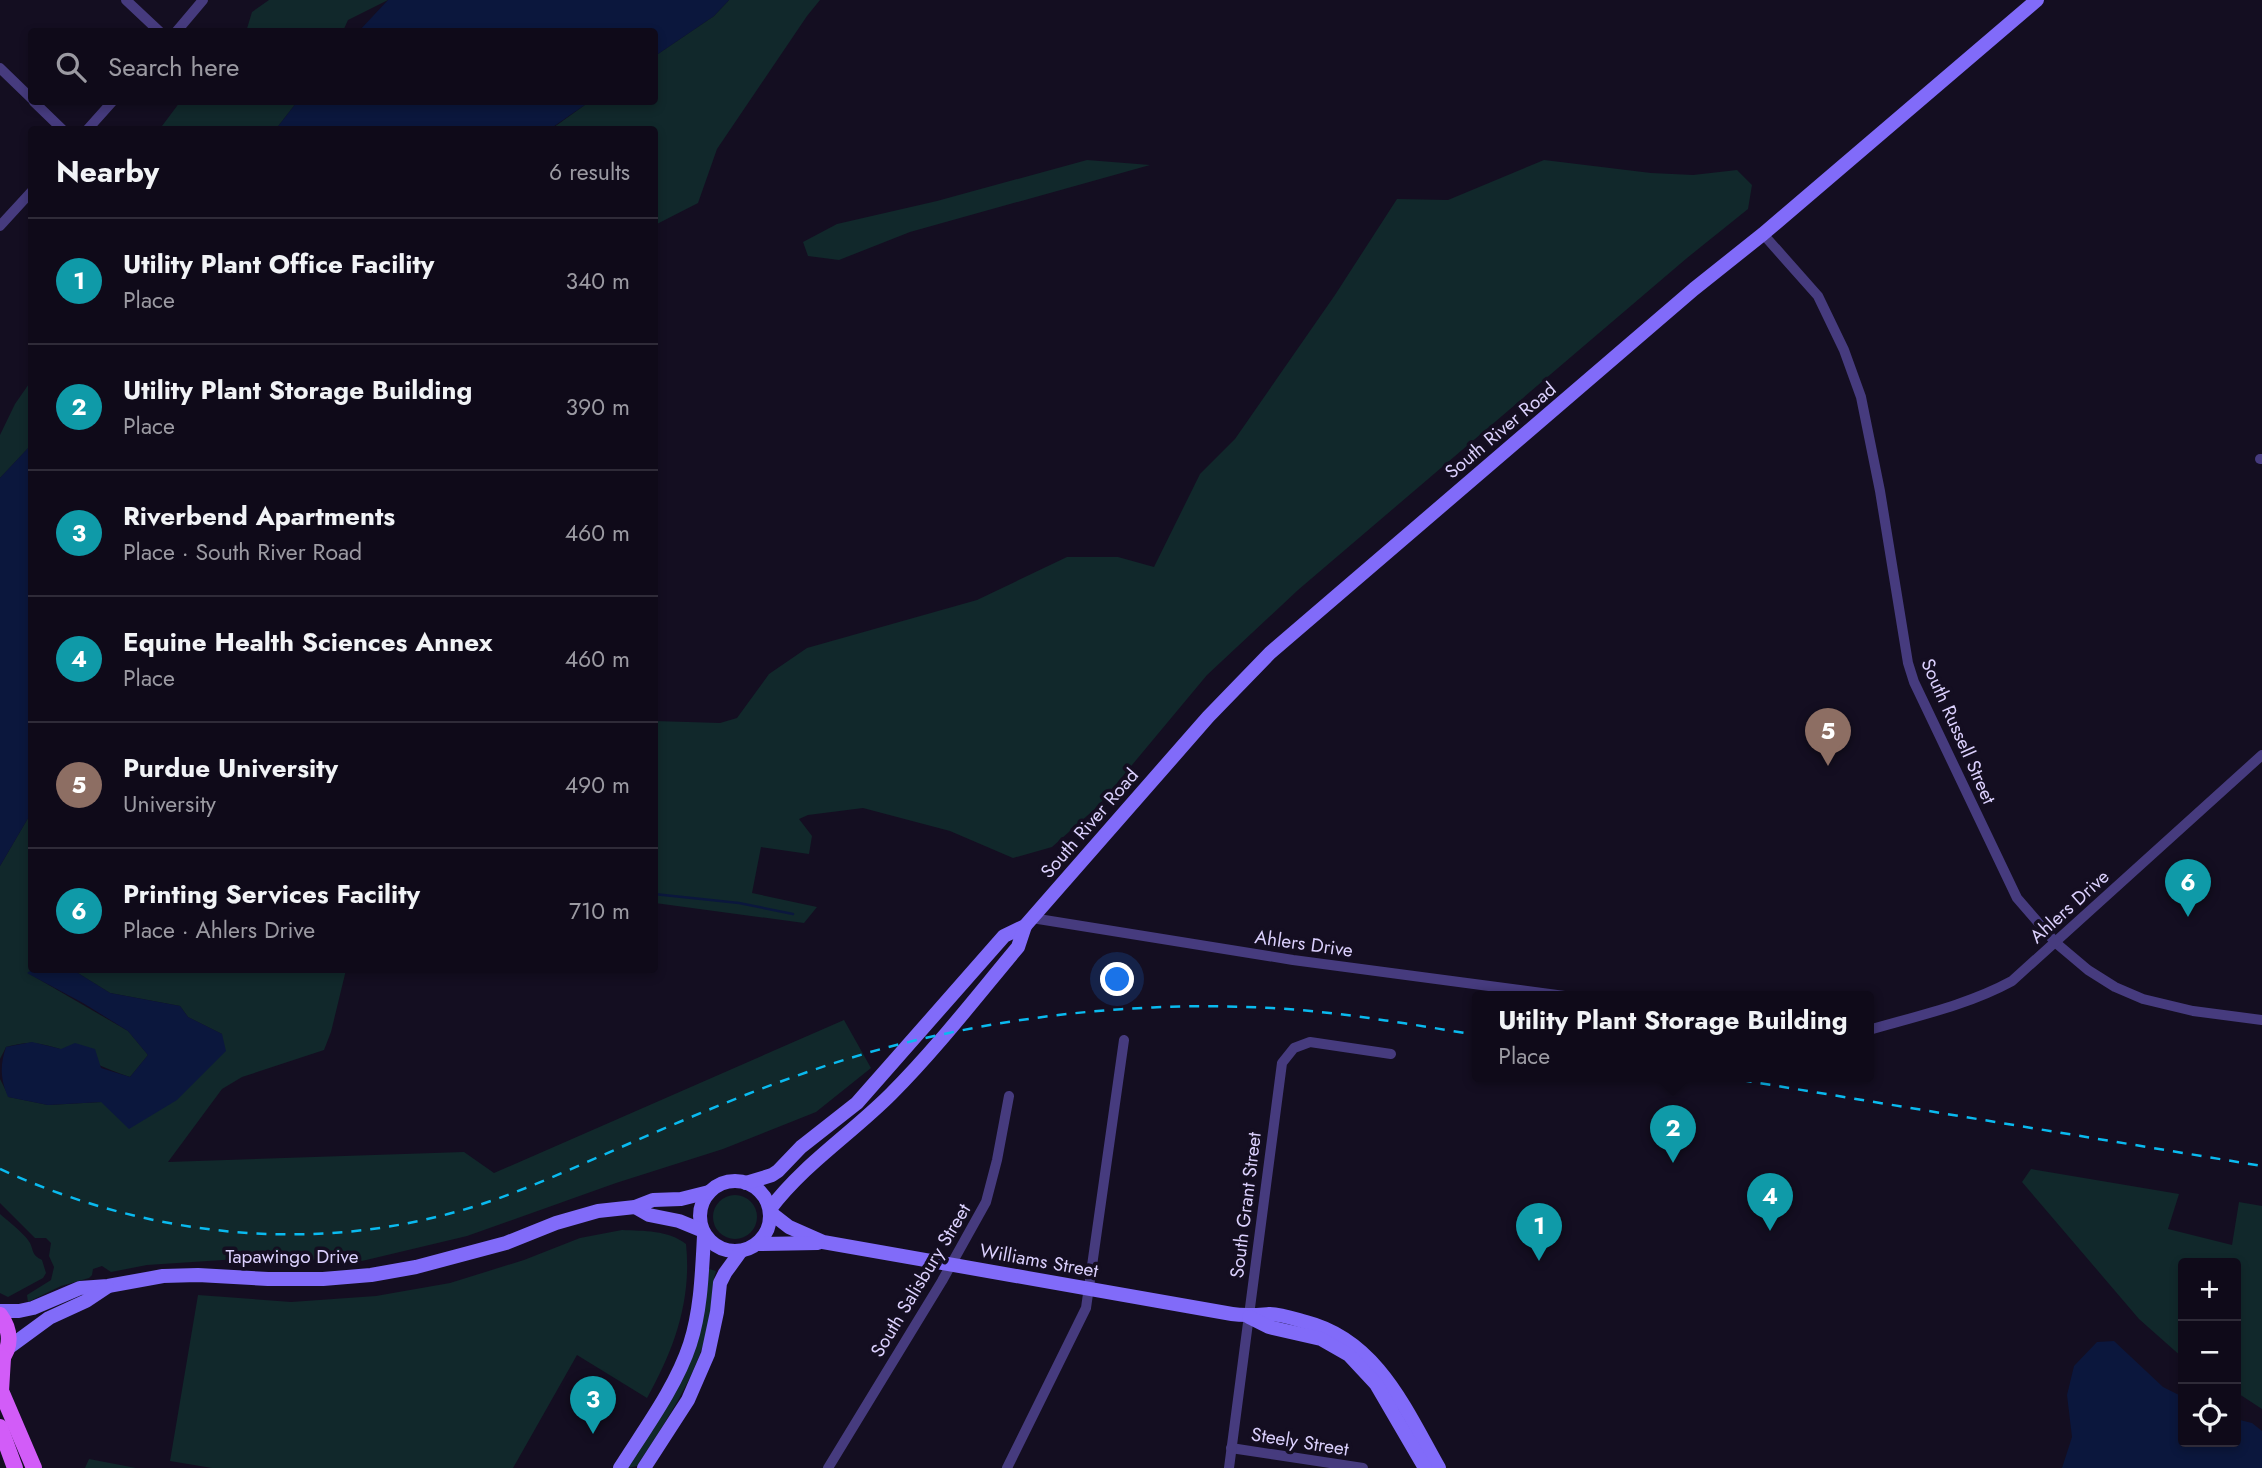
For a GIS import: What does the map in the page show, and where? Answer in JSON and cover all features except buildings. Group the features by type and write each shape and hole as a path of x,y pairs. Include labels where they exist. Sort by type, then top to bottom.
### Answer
{"main road":[{"name":"South River Road","path":"746,1183 778,1171 801,1147 858,1103 1004,936 1028,922 1158,773 1270,653 1694,289 1763,234 2037,0"},
{"name":"South River Road","path":"770,1211 800,1173 863,1122 894,1091 1018,947 1028,922"},
{"path":"620,1468 681,1368 690,1344 701,1290 701,1210 704,1200 709,1192 726,1182 746,1183 765,1197 770,1211 765,1234 757,1244 741,1251 725,1273 720,1283 708,1354 688,1400 644,1468"},
{"name":"Tapawingo Drive","path":"0,1313 25,1310 80,1288 163,1276 296,1279 371,1275 458,1258 598,1211 635,1207 653,1200 681,1199 709,1192"},
{"name":"Tapawingo Drive","path":"635,1207 649,1215 679,1221 703,1233"},
{"name":"Williams Street","path":"770,1211 789,1227 823,1242"},
{"path":"703,1233 720,1248 741,1251"},
{"name":"Williams Street","path":"757,1244 823,1242 1248,1317 1269,1326 1321,1339 1349,1355 1376,1384 1425,1468"},
{"name":"Tapawingo Drive","path":"4,1355 48,1318 86,1301 108,1286"},
{"path":"0,1313 8,1329 1,1391 34,1468"},
{"name":"Williams Street","path":"1248,1317 1270,1314 1309,1322 1357,1348 1391,1383 1439,1468"},
{"path":"0,1427 15,1468"}],"street":[{"path":"126,0 156,28"},
{"path":"179,28 203,0"},
{"path":"0,68 28,95"},
{"path":"38,105 59,126"},
{"path":"91,126 109,105"},
{"path":"0,226 28,195"},
{"name":"South Russell Street","path":"1763,234 1818,296 1844,350 1861,397 1880,491 1908,663 1914,682 2017,898 2056,943 2088,970 2115,987 2143,999 2193,1011 2262,1020"},
{"name":"Ahlers Drive","path":"1874,1028 1992,992 2012,981 2262,755"},
{"name":"Ahlers Drive","path":"1028,922 1527,991"},
{"path":"1007,1468 1086,1308 1124,1040"},
{"name":"South Grant Street","path":"1229,1468 1282,1063 1294,1048 1310,1042 1391,1054"},
{"name":"South Salisbury Street","path":"828,1468 986,1202 1009,1096"},
{"name":"Steely Street","path":"1231,1448 1363,1468"}],"green space":[{"path":"269,0 388,0 348,20 344,28 247,28 252,12"},
{"path":"729,0 820,0 717,149 698,203 658,223 658,126 556,126 585,105 658,105 658,54 714,16"},
{"path":"178,105 295,105 278,126 162,126"},
{"path":"1087,160 1150,165 910,232 839,260 808,256 803,242 837,224 937,201"},
{"path":"1544,160 1651,173 1693,175 1737,170 1752,185 1748,209 1298,590 1207,675 1097,807 1052,847 1013,858 950,831 863,808 808,815 799,819 812,836 809,854 761,847 752,893 817,907 804,923 658,903 658,721 720,723 737,718 769,674 807,648 977,600 1067,557 1118,557 1154,567 1200,474 1235,439 1335,295 1397,199 1448,200"},
{"path":"28,385 28,448 0,478 0,435 15,404"},
{"path":"28,818 28,973 128,1031 148,1055 130,1077 70,1053 34,1043 6,1047 0,1059 0,866"},
{"path":"78,973 345,973 324,1050 242,1077 222,1089 168,1162 464,1152 494,1173 844,1020 871,1068 816,1112 723,1149 616,1183 467,1236 362,1261 253,1258 147,1265 111,1272 102,1266 93,1269 89,1278 61,1286 28,1302 27,1295 51,1280 54,1267 49,1256 51,1243 46,1238 35,1238 0,1203 0,1079 9,1097 48,1105 101,1102 222,1034 188,1017 180,1006 110,993"},
{"path":"2031,1169 2179,1194 2168,1229 2232,1245 2239,1202 2262,1206 2262,1409 2241,1395 2241,1258 2178,1258 2178,1354 2139,1319 2022,1182"},
{"path":"735,1195 744,1196 751,1201 756,1208 756,1226 751,1233 744,1238 735,1239 726,1238 719,1233 714,1226 713,1217 714,1208 719,1201 726,1196"},
{"path":"0,1214 28,1240 35,1255 42,1260 46,1273 43,1278 8,1297 0,1293"},
{"path":"622,1230 664,1234 686,1244 683,1305 665,1362 647,1398 577,1355 513,1468 212,1468 170,1461 198,1295 291,1302 376,1296 450,1283 524,1260 580,1238"},
{"path":"709,1269 716,1271 710,1318 696,1363 679,1398 637,1466 628,1468 706,1300"},
{"path":"89,1459 136,1468 85,1468"}],"water":[{"path":"388,0 729,0 714,16 658,54 658,28 362,28"},
{"path":"295,105 585,105 554,126 278,126"},
{"path":"28,448 28,818 0,866 0,478"},
{"path":"27,973 78,973 110,993 180,1006 188,1017 222,1034 226,1051 177,1100 129,1129 101,1102 48,1105 8,1097 2,1072 6,1047 32,1042 61,1049 75,1043 95,1049 101,1068 130,1077 148,1055 128,1031"},
{"path":"2114,1341 2163,1387 2178,1394 2178,1447 2241,1447 2241,1420 2252,1423 2262,1431 2262,1468 2062,1468 2072,1437 2067,1395 2074,1366 2097,1342"}],"waterway":[{"path":"658,894 739,903 793,914"}],"railway":[{"path":"0,1169 53,1191 108,1209 163,1222 277,1234 334,1233 391,1226 448,1214 494,1200 786,1079 885,1048 980,1027 1077,1013 1223,1006 1324,1012 1472,1034"},
{"path":"1753,1082 2262,1166"}],"place":[{"name":"Purdue University","path":"1828,766"},
{"name":"Printing Services Facility","path":"2188,917"},
{"name":"Utility Plant Storage Building","path":"1673,1163"},
{"name":"Equine Health Sciences Annex","path":"1770,1231"},
{"name":"Utility Plant Office Facility","path":"1539,1261"},
{"name":"Riverbend Apartments","path":"593,1434"}]}
